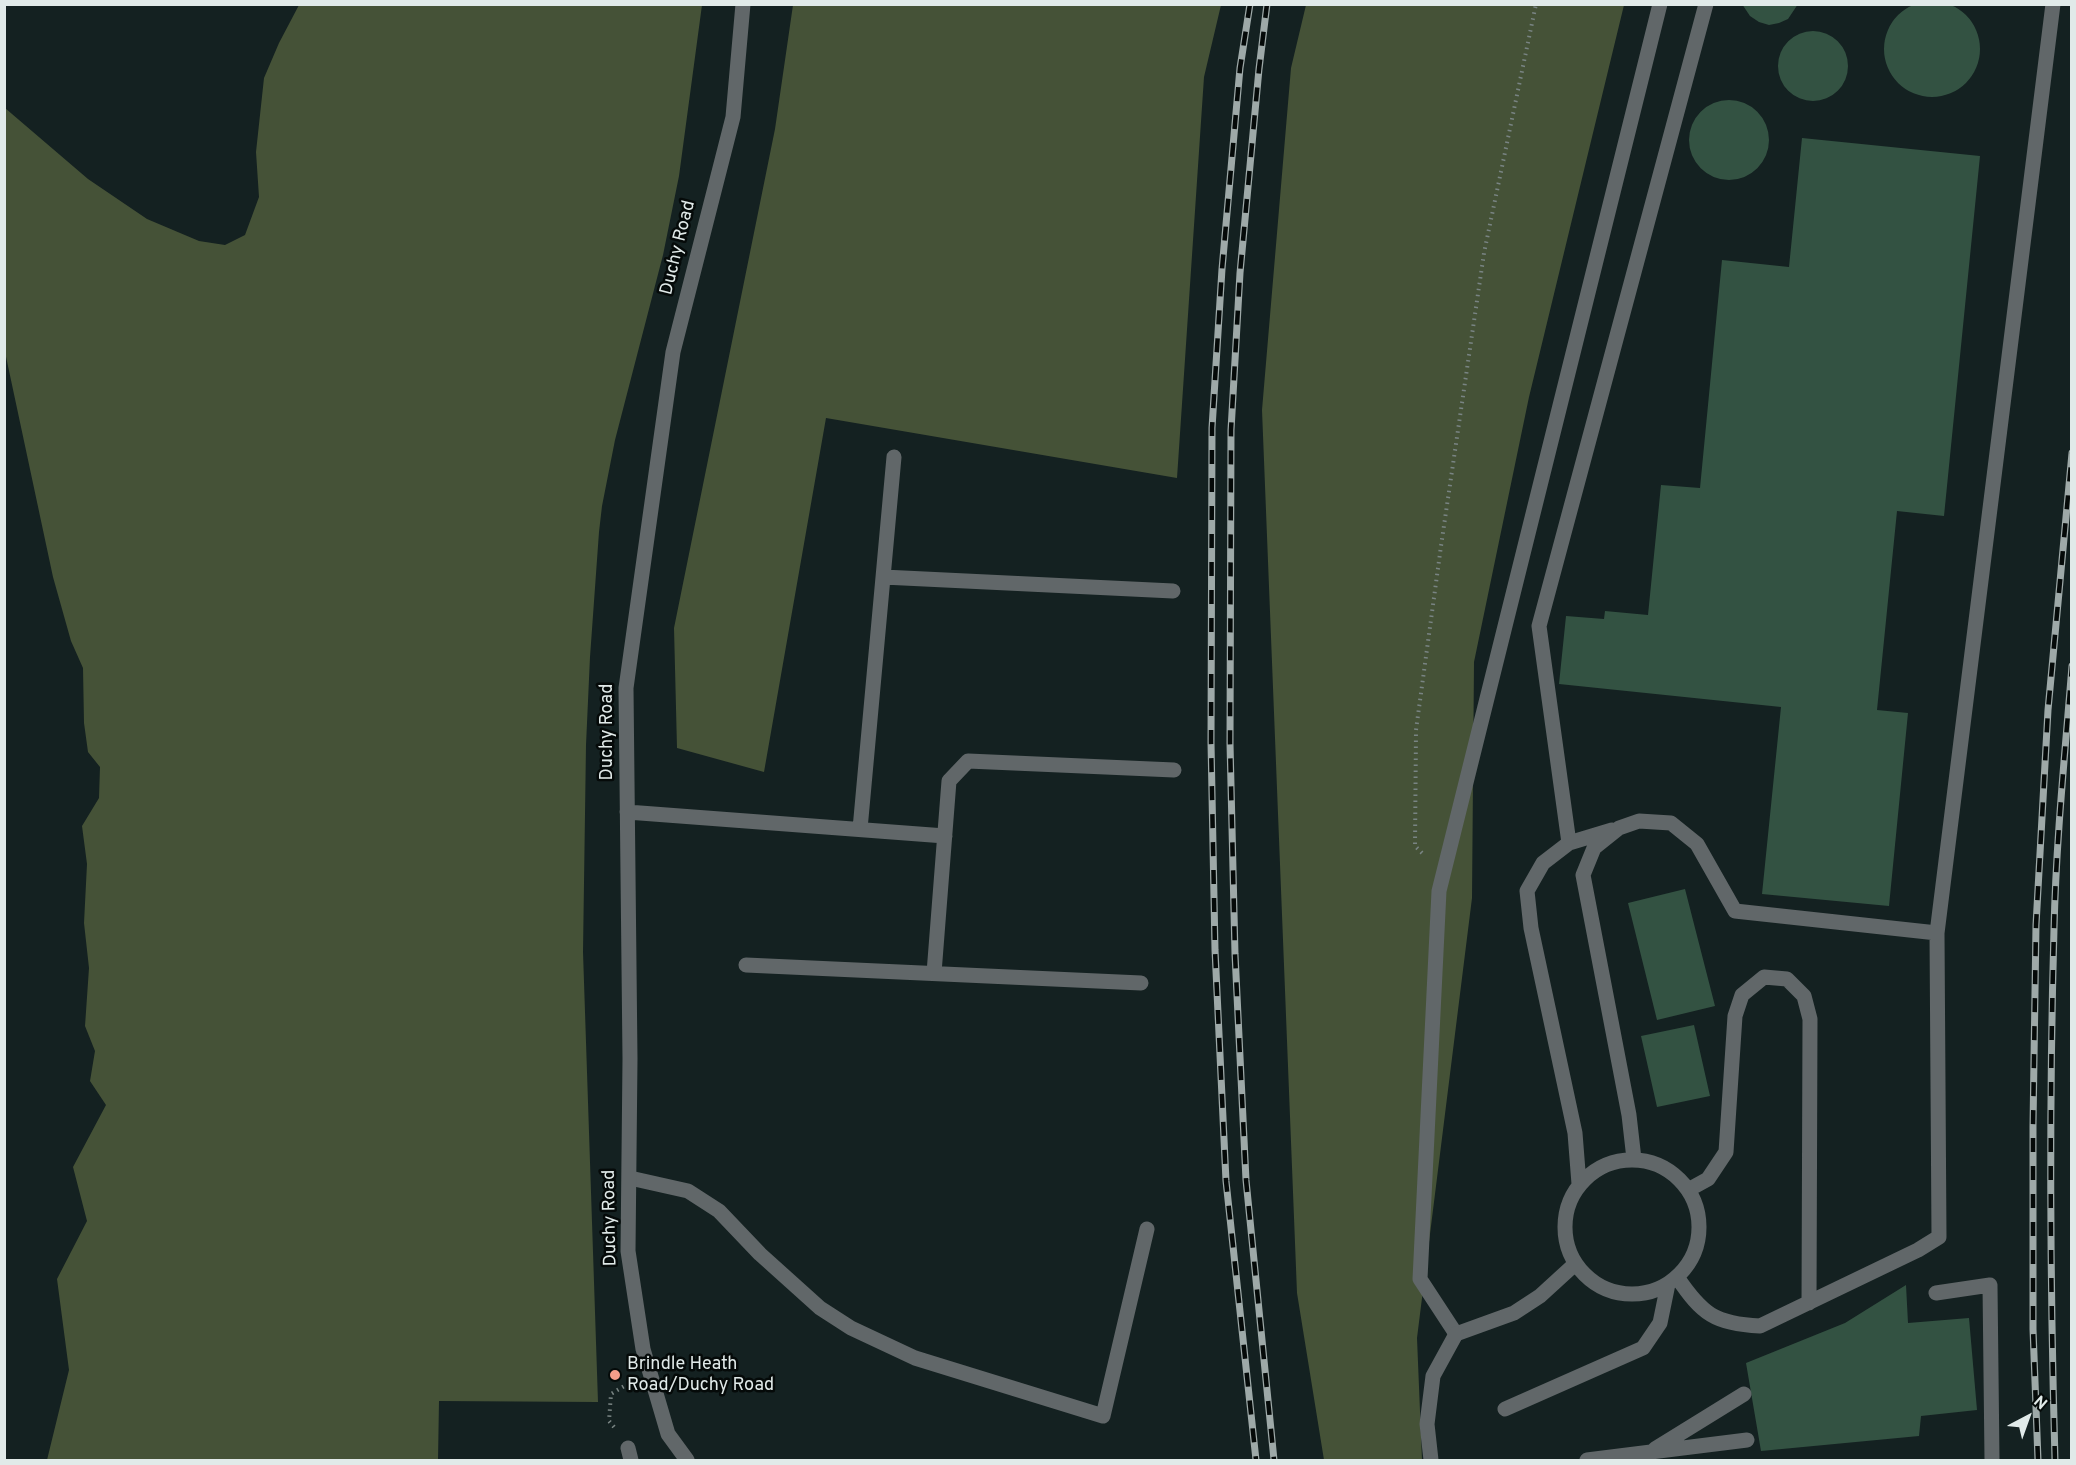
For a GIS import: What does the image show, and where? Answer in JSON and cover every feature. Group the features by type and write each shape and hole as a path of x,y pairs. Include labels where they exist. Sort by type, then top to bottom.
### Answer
{"street":[{"name":"Duchy Road","path":"687,1461 668,1434 643,1349 628,1251 630,1059 626,688 673,352 733,117 743,4"},
{"path":"1456,1334 1420,1279 1439,891 1660,4"},
{"path":"1569,843 1539,626 1706,4"},
{"path":"1673,1280 1706,1311 1722,1321 1736,1325 1760,1326 1918,1250 1939,1237 1937,933 2053,4"},
{"path":"860,829 894,457"},
{"path":"883,577 1173,591"},
{"path":"934,973 949,782 968,761 1174,770"},
{"path":"627,812 945,836"},
{"path":"1579,1184 1575,1133 1531,928 1527,891 1543,863 1569,843 1639,821 1671,823 1697,844 1735,911 1937,933"},
{"path":"1619,828 1594,848 1583,875 1629,1115 1634,1159"},
{"path":"746,965 1141,983"},
{"path":"1688,1190 1708,1179 1726,1152 1735,1016 1742,995 1764,977 1787,979 1804,996 1810,1018 1809,1304"},
{"path":"1634,1159 1654,1163 1674,1173 1688,1190 1698,1210 1699,1233 1692,1257 1673,1280 1658,1289 1634,1294 1611,1291 1590,1280 1575,1264 1566,1243 1564,1222 1569,1202 1579,1184 1593,1171 1612,1162 1634,1159"},
{"path":"630,1178 688,1191 719,1211 760,1254 820,1308 851,1328 915,1358 1103,1416 1148,1229"},
{"path":"1431,1461 1427,1424 1433,1376 1456,1334 1514,1313 1540,1296 1575,1264"},
{"path":"1505,1409 1643,1348 1659,1323 1673,1280"},
{"path":"1936,1293 1990,1285 1992,1461"},
{"path":"1649,1452 1744,1394"},
{"path":"1587,1461 1649,1452 1685,1454 1747,1440"}],"path":[{"path":"1443,872 1414,846 1416,730 1440,546 1484,253 1536,4"},
{"path":"630,1454 609,1421 611,1394 650,1372"}],"green space":[{"path":"299,5 702,5 679,176 663,255 615,440 599,532 586,745 583,952 598,1402 439,1401 438,1460 47,1460 69,1370 57,1279 87,1221 73,1167 106,1105 90,1081 95,1051 85,1026 89,968 84,923 87,864 82,826 99,798 100,767 88,752 84,723 83,668 71,641 53,577 5,352 5,108 88,179 147,219 199,241 225,245 245,235 259,197 256,152 264,78"},
{"path":"793,5 1221,5 1204,77 1177,478 826,418 764,772 677,748 674,628 775,129"},
{"path":"1306,5 1624,5 1529,397 1474,662 1472,898 1417,1338 1422,1460 1324,1460 1297,1293 1262,410 1291,68"}],"building":[{"path":"1932,1 1950,5 1966,15 1976,31 1980,49 1976,67 1966,83 1950,93 1932,97 1914,93 1898,83 1888,67 1884,49 1888,31 1898,15 1914,5"},
{"path":"1742,4 1798,4 1788,19 1769,25 1750,16"},
{"path":"1820,31 1833,37 1842,46 1846,52 1848,66 1846,80 1838,91 1827,99 1806,101 1788,91 1780,80 1778,59 1788,41 1799,33"},
{"path":"1729,100 1744,103 1757,112 1766,125 1769,140 1766,155 1757,168 1744,177 1729,180 1714,177 1701,168 1692,155 1689,140 1692,125 1701,112 1714,103"},
{"path":"1802,138 1980,156 1944,516 1897,511 1877,710 1908,713 1889,906 1762,894 1781,707 1559,684 1566,616 1604,619 1605,611 1648,615 1661,485 1700,488 1722,260 1789,267"},
{"path":"1685,889 1715,1006 1657,1020 1628,903"},
{"path":"1694,1025 1710,1096 1657,1107 1641,1036"},
{"path":"1906,1285 1908,1323 1969,1318 1977,1410 1921,1416 1919,1436 1761,1451 1746,1363 1845,1323"}],"railway":[{"path":"1250,4 1240,68 1222,269 1212,428 1211,742 1215,950 1226,1181 1256,1460"},
{"path":"1267,4 1240,273 1231,430 1230,743 1235,954 1246,1180 1274,1460"},
{"path":"2038,1460 2033,1329 2036,925 2048,710 2072,453"},
{"path":"2055,1460 2051,1194 2052,995 2061,797 2072,666"}],"place":[{"name":"Brindle Heath Road/Duchy Road","path":"615,1375"}]}
